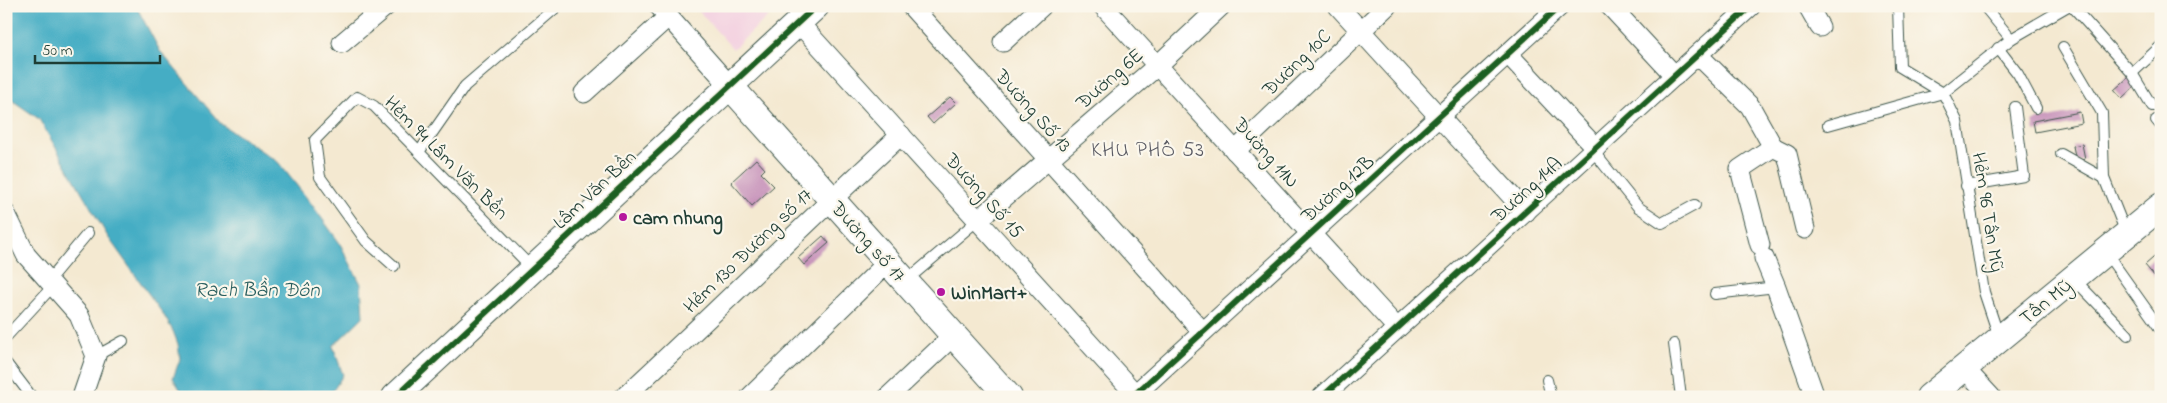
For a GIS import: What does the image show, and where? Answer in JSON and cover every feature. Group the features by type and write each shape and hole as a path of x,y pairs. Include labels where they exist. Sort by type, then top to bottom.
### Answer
{"street":[{"path":"342,43 386,6"},
{"name":"Đường Số 13","path":"911,6 1203,332"},
{"path":"1003,42 1042,6"},
{"name":"Đường 11N","path":"1103,6 1397,328"},
{"name":"Đường 6E","path":"978,220 1157,66 1221,6"},
{"path":"1338,6 1526,212"},
{"name":"Đường 10C","path":"1235,151 1387,6"},
{"path":"1610,6 1675,76"},
{"name":"Đường 14A","path":"1322,397 1751,6"},
{"path":"1808,6 1820,27"},
{"name":"Đường 12B","path":"1135,396 1508,54 1548,10"},
{"path":"584,93 663,12 729,85"},
{"name":"Lâm Văn Bền","path":"395,397 807,14"},
{"name":"Đường Số 15","path":"807,14 901,136 1135,396"},
{"path":"1508,54 1594,149"},
{"path":"1698,55 1750,106 1773,147 1787,154 1805,229"},
{"name":"Đường số 17","path":"729,85 1009,397"},
{"name":"Hẻm 130 Đường số 17","path":"624,397 705,322 831,198 901,136"},
{"path":"1773,147 1740,169 1762,252 1815,397"},
{"name":"Tân Mỹ","path":"1929,397 2161,206"},
{"path":"6,214 26,255 79,315 96,356 82,397"},
{"path":"750,397 897,272"},
{"path":"888,397 954,335"},
{"path":"1965,369 1990,397"}],"lane":[{"path":"418,152 465,86 558,6"},
{"path":"1898,6 1900,67 1943,93"},
{"path":"1984,6 2011,39"},
{"path":"1828,125 1943,93 1998,48 2068,6"},
{"path":"2072,6 2132,73 2152,106"},
{"path":"2062,46 2102,113 2104,178 2126,233"},
{"path":"2132,73 2161,46"},
{"path":"1998,48 2018,74 2036,108"},
{"name":"Hẻm 96 Tân Mỹ","path":"1943,93 1957,121 1984,292 1999,338"},
{"name":"Hẻm 94 Lâm Văn Bền","path":"394,266 366,241 320,177 315,140 357,97 374,106 533,269"},
{"path":"1966,186 2024,176 2015,107"},
{"path":"1594,149 1638,207 1662,224 1695,205"},
{"path":"2061,154 2104,178"},
{"path":"897,272 978,220"},
{"path":"6,337 51,284 88,233"},
{"path":"2102,254 2112,261 2161,330"},
{"path":"2073,278 2128,336"},
{"path":"1715,294 1776,287"},
{"path":"96,356 123,341"},
{"path":"1674,344 1681,397"},
{"path":"6,363 32,397"},
{"path":"1547,380 1551,397"}],"shaded area":[{"path":"694,6 779,6 733,49"}],"water":[{"name":"Rạch Bần Đôn","path":"6,6 136,6 160,51 221,124 278,162 339,242 361,284 363,317 333,346 343,375 329,397 185,397 173,378 180,359 178,344 163,314 108,237 39,119 6,96"}],"building":[{"path":"2129,77 2137,85 2122,99 2114,90"},
{"path":"950,97 956,103 933,124 927,117"},
{"path":"2080,112 2082,123 2035,132 2033,121"},
{"path":"2082,144 2085,159 2076,161 2073,146"},
{"path":"756,159 765,169 761,173 774,186 752,206 731,182"},
{"path":"823,236 829,243 804,265 798,258"},
{"path":"2161,251 2161,284 2145,265"}],"cycle path":[{"path":"395,397 816,6"},
{"path":"1132,397 1560,6"},
{"path":"1322,397 1751,6"}],"place":[{"name":"cam nhung","path":"623,217"},
{"name":"WinMart+","path":"941,292"}],"district":[{"name":"KHU PHỐ 53","path":"1148,149"}]}
